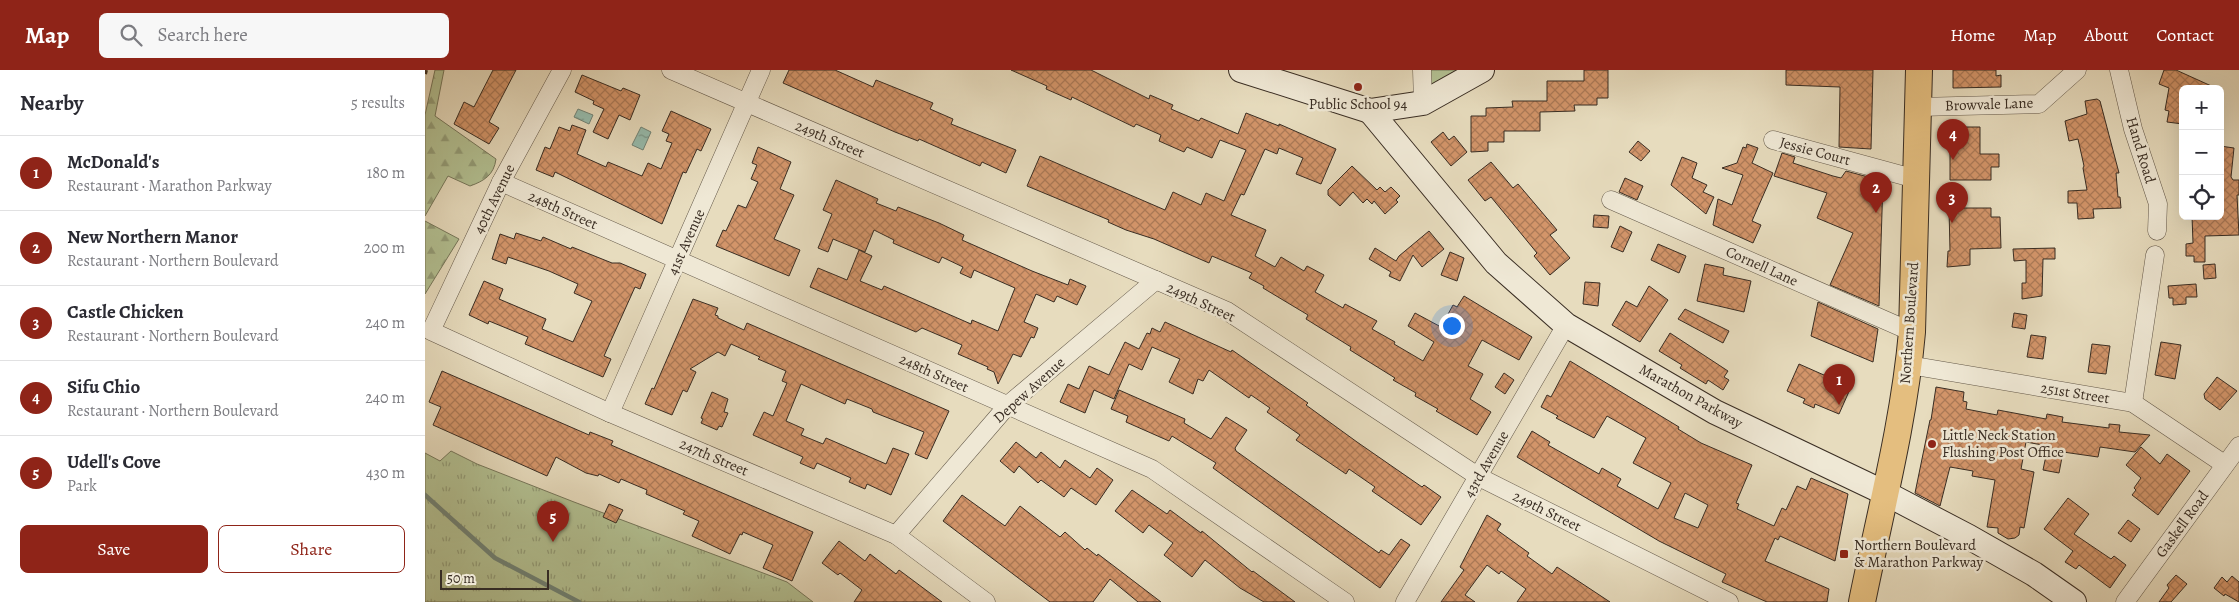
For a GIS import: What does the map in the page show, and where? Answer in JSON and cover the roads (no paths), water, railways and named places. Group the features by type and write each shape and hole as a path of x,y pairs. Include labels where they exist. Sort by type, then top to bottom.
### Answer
{"main road":[{"name":"Northern Boulevard","path":"1862,602 1909,366 1912,332 1919,70"}],"street":[{"name":"40th Avenue","path":"431,331 501,182 562,70"},
{"name":"249th Street","path":"671,70 1227,311 1479,477 1729,602"},
{"name":"41st Avenue","path":"611,413 761,70"},
{"path":"1241,70 1369,111 1423,103 1482,70"},
{"path":"1422,70 1423,103"},
{"name":"Browvale Lane","path":"1918,107 2039,104 2077,70"},
{"name":"Hand Road","path":"2119,70 2133,129 2158,204 2157,231"},
{"name":"Marathon Parkway","path":"1369,111 1496,264 1566,325 1715,412 1885,493 2010,560 2074,602"},
{"name":"Jessie Court","path":"1773,140 1916,179"},
{"name":"248th Street","path":"501,182 678,262 1152,469 1345,602"},
{"name":"Cornell Lane","path":"1611,200 1912,332"},
{"path":"2133,403 2155,254"},
{"name":"Depew Avenue","path":"896,536 1008,405 1155,280"},
{"name":"43rd Avenue","path":"1405,602 1566,325"},
{"name":"247th Street","path":"431,331 611,413 896,536 986,602"},
{"name":"251st Street","path":"1909,366 2133,403 2224,464"},
{"name":"Gaskell Road","path":"2125,602 2239,446"}],"water":[{"path":"578,109 593,115 589,124 574,117"},
{"path":"641,127 651,132 643,150 632,145"}],"waterway":[{"path":"425,495 495,558 579,602"}],"railway":[{"path":"425,74 426,70"}],"place":[{"name":"Public School 94","path":"1358,87"},
{"name":"Sifu Chio","path":"1953,160"},
{"name":"New Northern Manor","path":"1876,213"},
{"name":"Castle Chicken","path":"1952,223"},
{"name":"McDonald's","path":"1839,405"},
{"name":"Little Neck Station Flushing Post Office","path":"1932,444"},
{"name":"Udell's Cove","path":"553,542"},
{"name":"Northern Boulevard & Marathon Parkway","path":"1844,554"}]}
